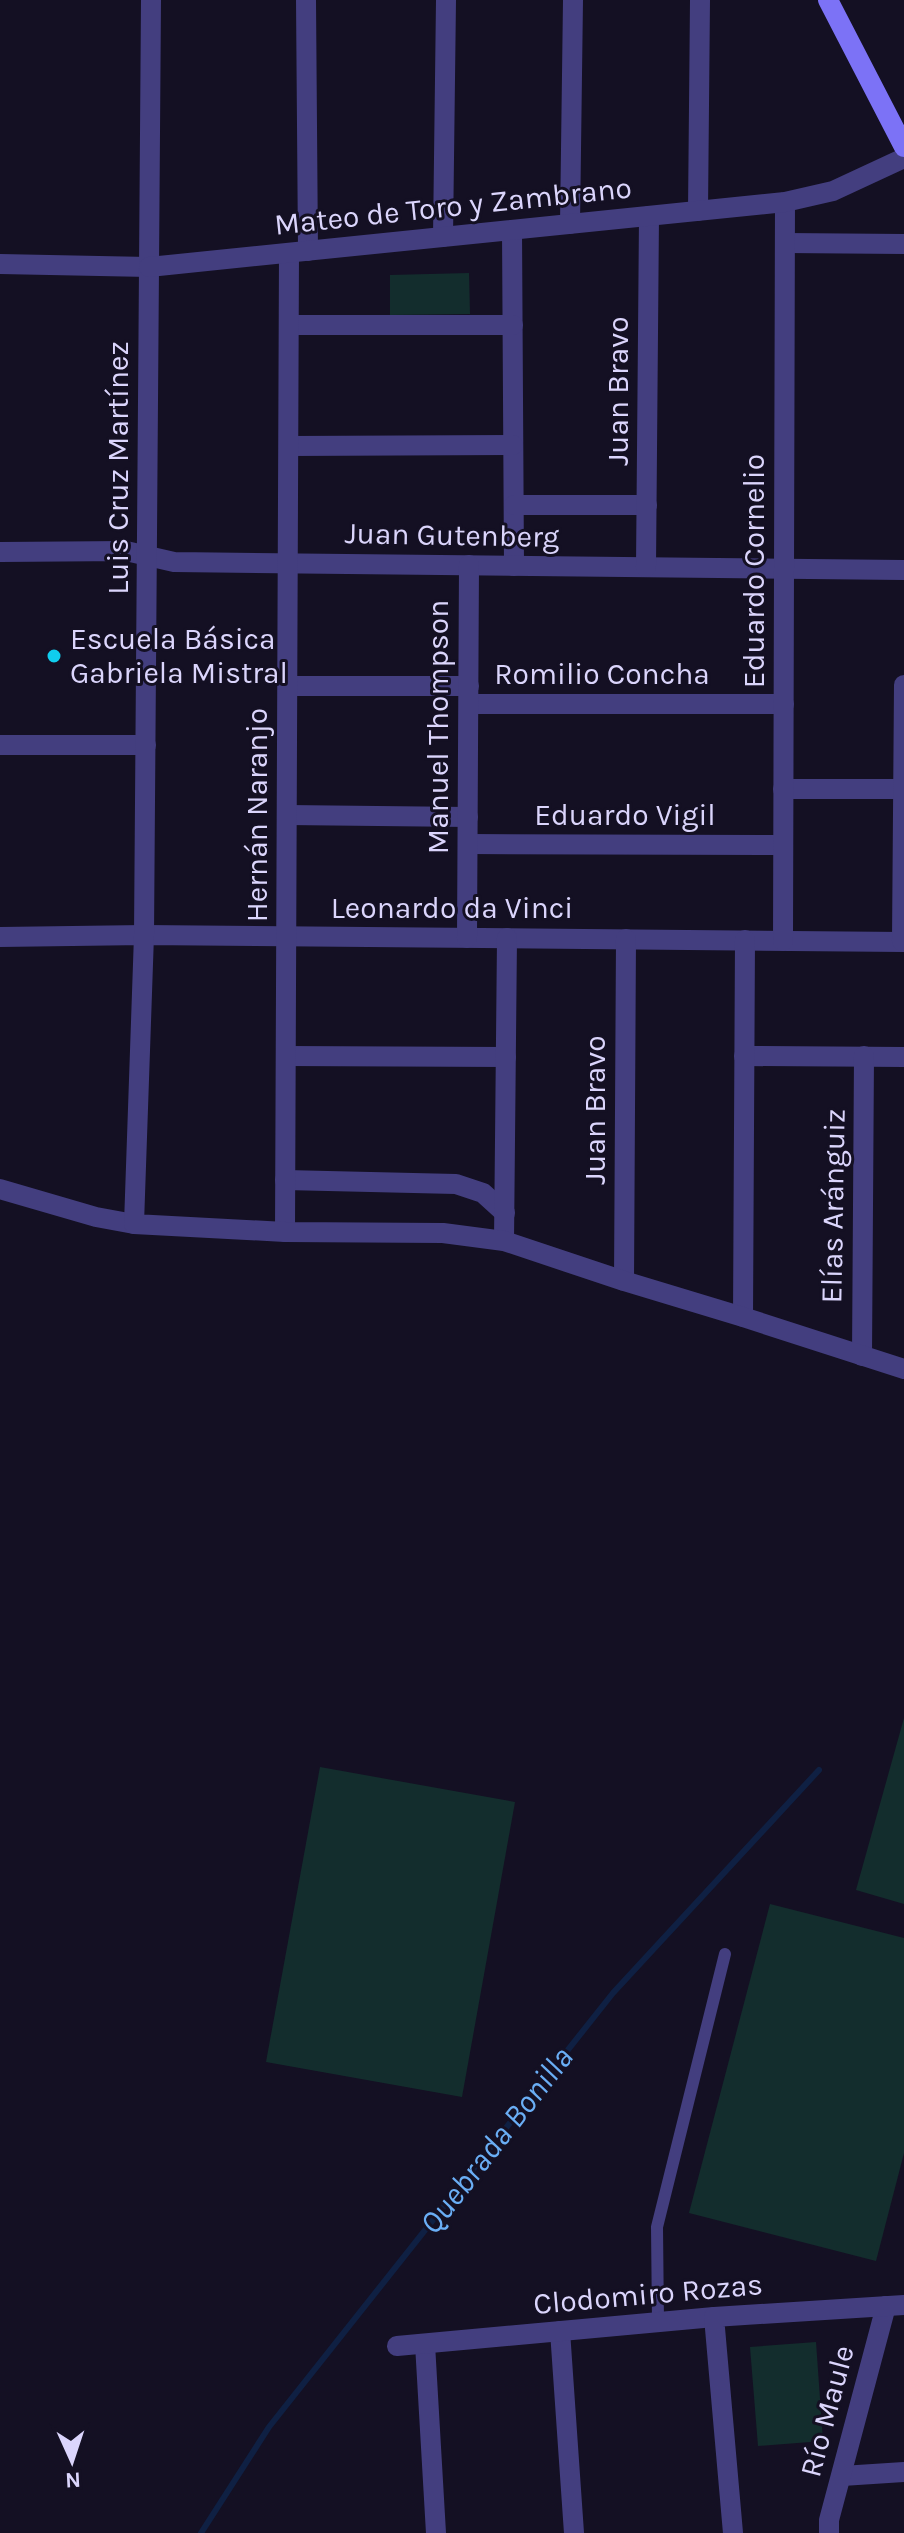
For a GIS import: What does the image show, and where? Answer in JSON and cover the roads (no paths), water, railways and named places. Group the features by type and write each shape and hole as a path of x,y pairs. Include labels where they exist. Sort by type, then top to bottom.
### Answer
{"main road":[{"path":"828,0 904,147"}],"street":[{"name":"Luis Cruz Martínez","path":"134,1224 144,935 151,0"},
{"name":"Hernán Naranjo","path":"285,1232 289,325 299,252 306,0"},
{"path":"443,237 446,0"},
{"path":"570,224 573,0"},
{"path":"698,211 700,0"},
{"name":"Mateo de Toro y Zambrano","path":"0,264 149,267 785,202 833,191 904,158"},
{"name":"Eduardo Cornelio","path":"783,941 785,202"},
{"name":"Juan Bravo","path":"646,567 649,216"},
{"path":"512,230 514,566"},
{"path":"785,243 904,244"},
{"path":"289,325 513,325"},
{"path":"289,446 513,445"},
{"path":"514,505 647,505"},
{"name":"Juan Gutenberg","path":"0,552 126,551 174,562 904,570"},
{"name":"Manuel Thompson","path":"467,938 469,565"},
{"path":"903,942 904,685"},
{"name":"Romilio Concha","path":"288,686 469,695 784,704"},
{"path":"0,745 146,745"},
{"path":"783,789 903,789"},
{"path":"287,815 468,817"},
{"name":"Eduardo Vigil","path":"468,844 783,845"},
{"name":"Leonardo da Vinci","path":"0,937 144,935 903,942"},
{"path":"504,1241 507,938"},
{"name":"Juan Bravo","path":"624,1281 626,939"},
{"path":"743,1317 745,940"},
{"path":"286,1056 506,1057"},
{"path":"744,1056 904,1057"},
{"name":"Elías Aránguiz","path":"862,1356 864,1056"},
{"path":"285,1180 456,1184 483,1193 505,1213"},
{"path":"0,1189 96,1217 134,1224 285,1232 443,1233 504,1241 904,1369"},
{"name":"Clodomiro Rozas","path":"397,2346 714,2317 895,2305"},
{"name":"Río Maule","path":"829,2533 829,2520 895,2305"},
{"path":"714,2317 733,2533"},
{"path":"560,2331 574,2533"},
{"path":"425,2344 436,2533"},
{"path":"842,2476 904,2472"}],"lane":[{"path":"658,2322 657,2227 725,1954"}],"waterway":[{"name":"Quebrada Bonilla","path":"201,2533 269,2427 613,1993 819,1770"}],"place":[{"name":"Escuela Básica Gabriela Mistral","path":"54,656"}]}
